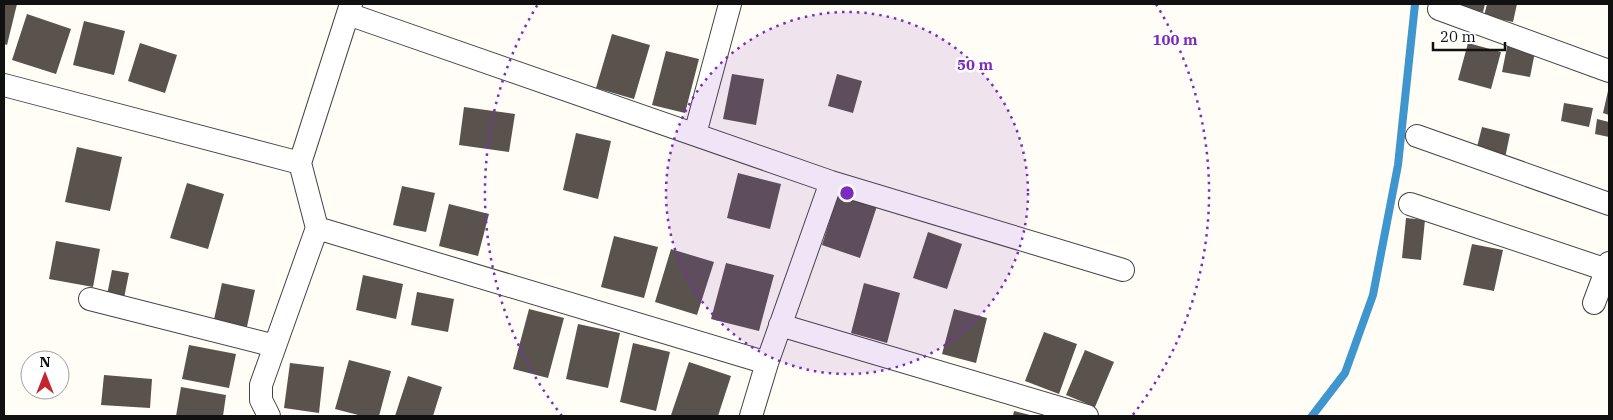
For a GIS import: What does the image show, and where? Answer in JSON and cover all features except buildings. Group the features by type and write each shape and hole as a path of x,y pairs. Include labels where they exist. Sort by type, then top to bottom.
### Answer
{"street":[{"path":"696,134 730,4"},
{"path":"269,416 261,400 261,385 317,228 300,163 350,9 830,182 1123,270"},
{"path":"1439,9 1609,71"},
{"path":"4,86 300,163"},
{"path":"1417,136 1609,204"},
{"path":"751,416 780,325 830,182"},
{"path":"1410,204 1608,267 1594,303"},
{"path":"317,228 767,364"},
{"path":"90,299 275,346"},
{"path":"780,325 1087,416"}],"waterway":[{"path":"1312,416 1345,373 1373,295 1398,165 1415,4"}]}
